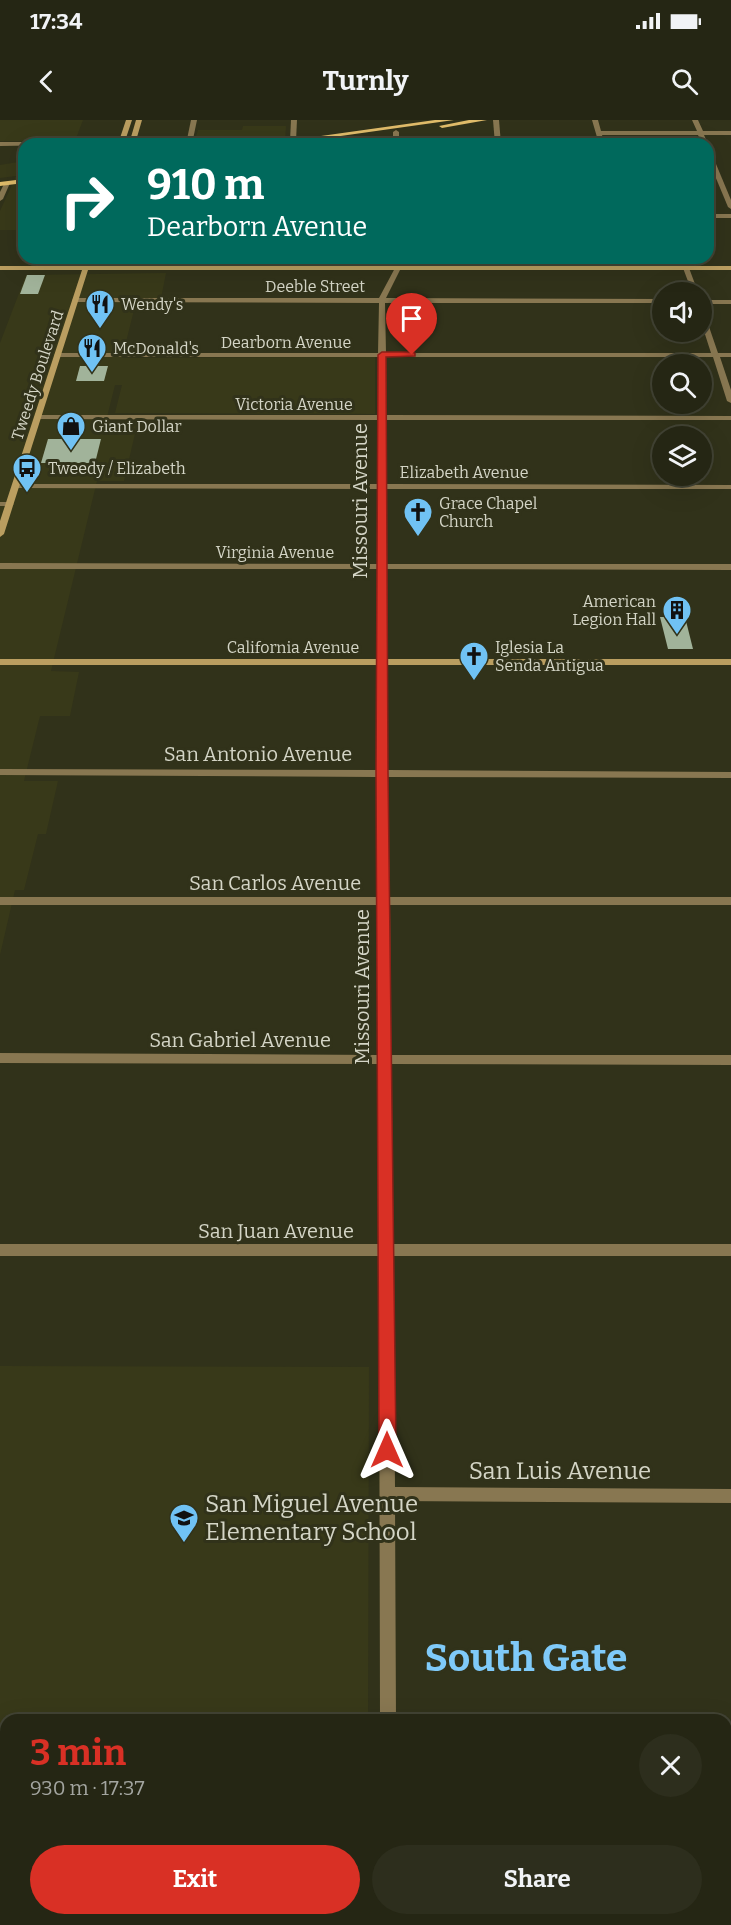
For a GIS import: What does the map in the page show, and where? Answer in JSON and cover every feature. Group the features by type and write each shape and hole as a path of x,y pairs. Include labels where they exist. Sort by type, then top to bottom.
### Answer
{"main road":[{"path":"123,138 129,120"},
{"path":"134,138 139,120"},
{"path":"314,138 451,120"},
{"path":"333,138 396,126 484,120"},
{"path":"2,182 18,178"},
{"path":"2,182 18,181"},
{"name":"Tweedy Boulevard","path":"0,534 87,264"},
{"path":"0,268 336,264"},
{"path":"456,264 731,268"},
{"name":"California Avenue","path":"0,662 731,662"}],"street":[{"path":"190,138 194,120"},
{"path":"293,138 294,120"},
{"path":"496,120 498,138"},
{"path":"595,120 600,138"},
{"path":"695,120 702,138"},
{"path":"598,133 731,133"},
{"path":"0,144 18,144"},
{"path":"714,166 731,207"},
{"path":"0,199 2,182"},
{"path":"714,216 731,216"},
{"name":"Missouri Avenue","path":"388,1714 382,772 382,300 398,264"},
{"path":"686,268 691,282"},
{"name":"Deeble Street","path":"75,300 652,301"},
{"path":"712,302 731,302"},
{"path":"711,342 731,401"},
{"name":"Dearborn Avenue","path":"58,355 731,355"},
{"name":"Victoria Avenue","path":"38,417 731,418"},
{"name":"Elizabeth Avenue","path":"16,486 731,487"},
{"path":"0,504 10,504"},
{"name":"Virginia Avenue","path":"0,566 731,567"},
{"name":"San Antonio Avenue","path":"0,772 731,775"},
{"name":"San Carlos Avenue","path":"0,901 731,901"},
{"name":"San Gabriel Avenue","path":"0,1058 731,1060"},
{"name":"San Juan Avenue","path":"0,1250 731,1251"},
{"name":"San Luis Avenue","path":"388,1494 731,1496"}],"shaded area":[{"path":"0,120 83,120 76,138 18,138 18,141 0,141"},
{"path":"243,126 286,126 285,138 195,138 198,130 242,130"},
{"path":"18,162 18,230 0,230 0,211 16,176 0,178 0,165"},
{"path":"166,273 161,298 137,298 122,358 375,357 375,414 115,413 122,385 115,385 106,421 138,421 124,481 97,481 51,671 79,672 70,716 40,716 24,781 58,781 46,834 38,834 24,890 15,890 0,955 0,343 26,275"},
{"name":"San Miguel Avenue Elementary School","path":"0,1366 369,1367 368,1714 0,1714"}],"building":[{"path":"27,275 45,275 38,294 20,294"},
{"name":"McDonald's","path":"80,366 108,366 104,381 76,381"},
{"name":"Giant Dollar","path":"48,439 101,439 95,463 41,463"},
{"name":"American Legion Hall","path":"660,617 685,617 693,649 668,649"}],"place":[{"name":"Wendy's","path":"100,330"},
{"name":"McDonald's","path":"92,374"},
{"name":"Giant Dollar","path":"71,452"},
{"name":"Tweedy / Elizabeth","path":"27,494"},
{"name":"Grace Chapel Church","path":"418,538"},
{"name":"American Legion Hall","path":"677,636"},
{"name":"Iglesia La Senda Antigua","path":"474,682"},
{"name":"San Miguel Avenue Elementary School","path":"184,1544"}],"district":[{"name":"South Gate","path":"526,1657"}],"route":[{"path":"387,1450 382,772 382,355 412,355"}]}
